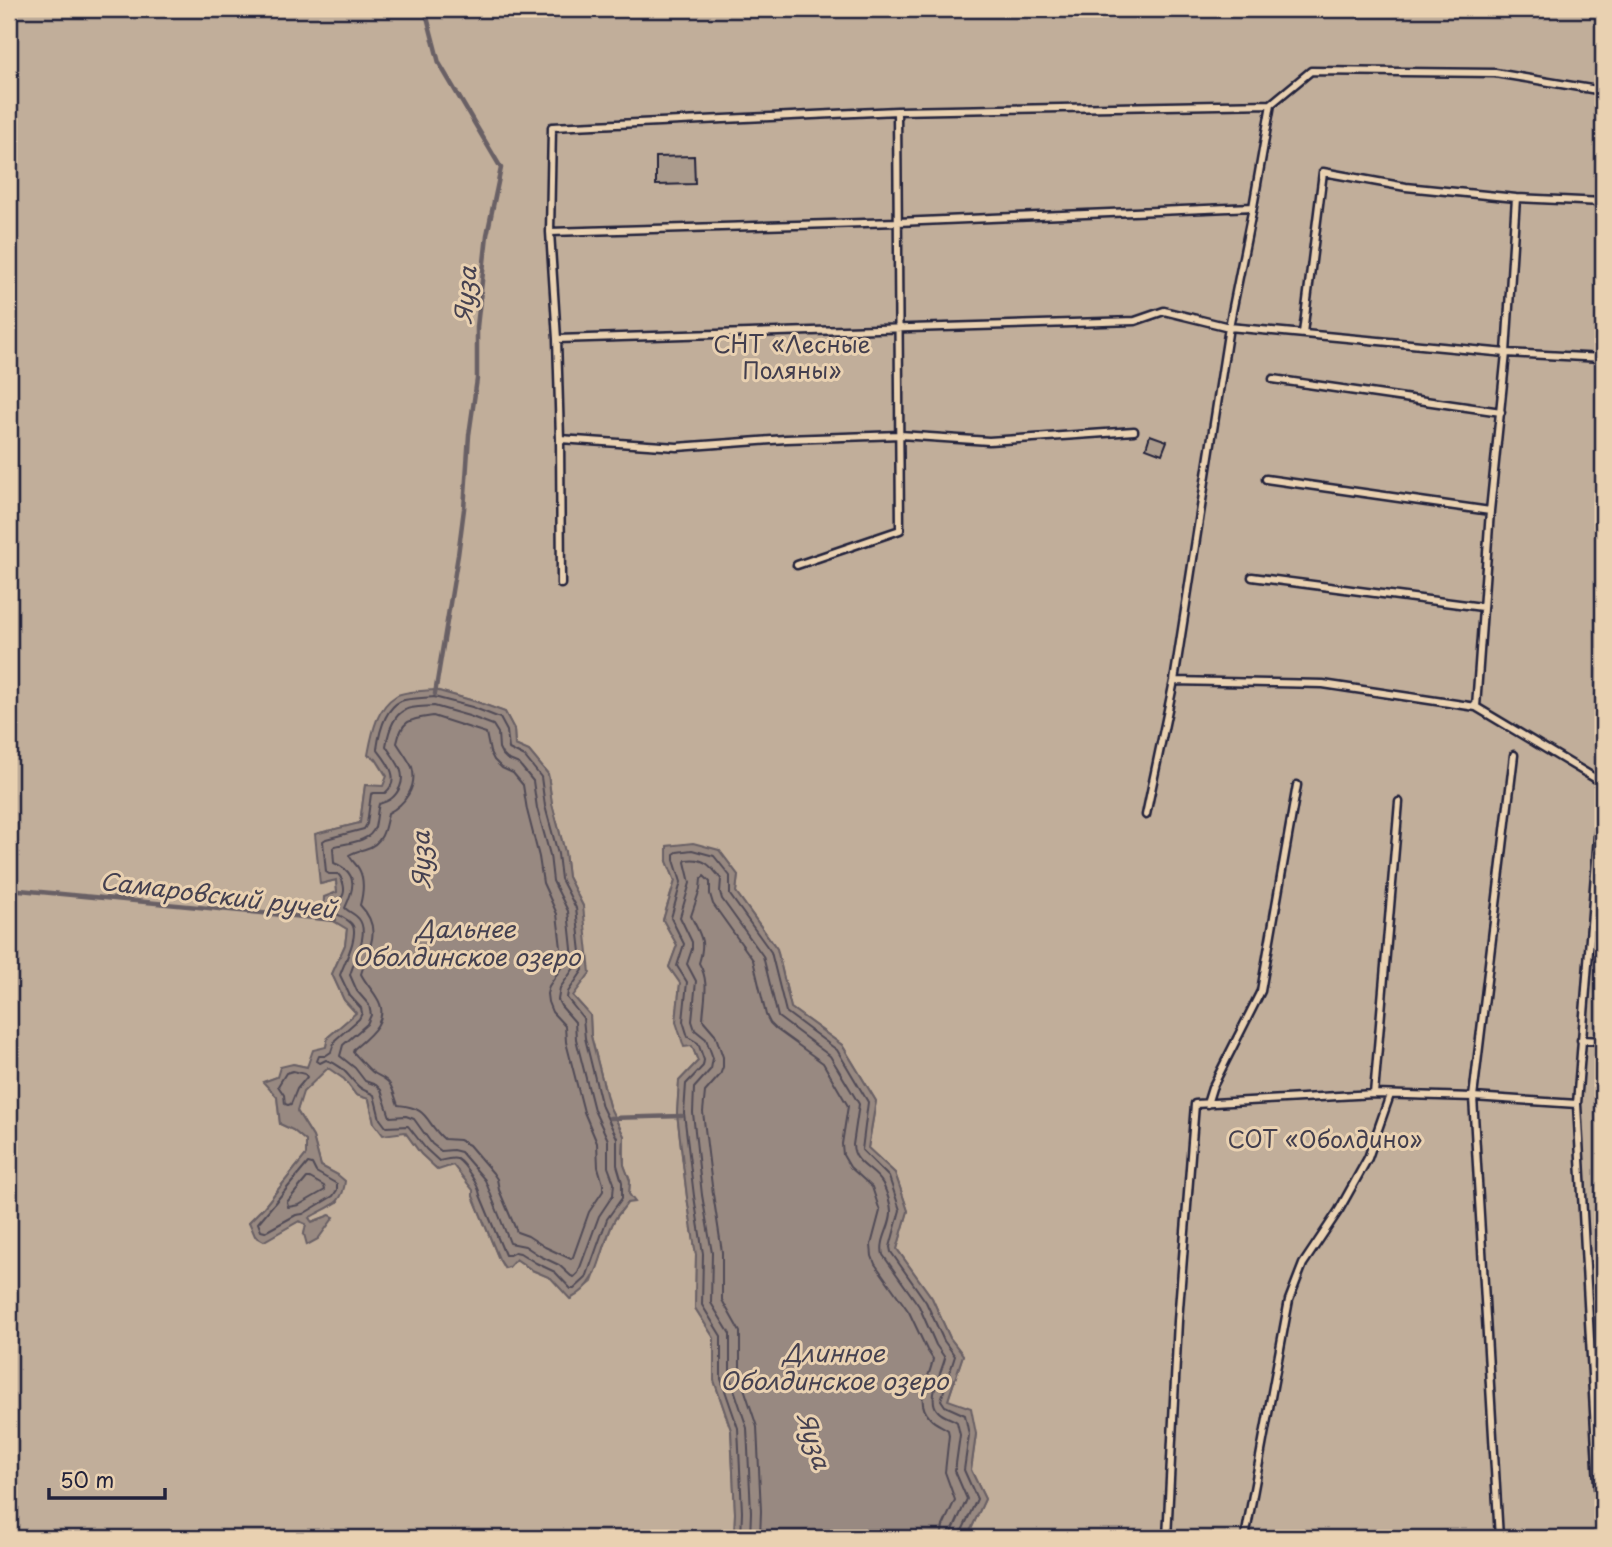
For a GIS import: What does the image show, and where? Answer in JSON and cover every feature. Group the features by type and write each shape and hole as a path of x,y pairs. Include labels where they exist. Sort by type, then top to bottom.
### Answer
{"lane":[{"path":"561,584 557,339 550,233 552,127 897,111 1271,104 1311,71 1495,74 1603,91"},
{"path":"1146,815 1174,681 1229,327 1254,207 1271,104"},
{"path":"797,565 901,530 897,111"},
{"path":"1303,333 1323,172 1406,187 1516,198 1603,202"},
{"path":"1476,707 1490,511 1506,353 1516,198"},
{"path":"550,233 1254,207"},
{"path":"557,339 1135,321 1164,311 1229,327 1506,353 1603,358"},
{"path":"1273,379 1501,412"},
{"path":"560,439 677,447 786,439 900,436 989,441 1134,431"},
{"path":"1266,479 1490,511"},
{"path":"1252,577 1482,607"},
{"path":"1174,681 1323,684 1476,707 1603,782"},
{"path":"1499,1538 1473,1097 1514,755"},
{"path":"1601,1538 1601,1478 1577,1104 1603,772"},
{"path":"1207,1104 1212,1088 1261,991 1297,785"},
{"path":"1374,1094 1399,802"},
{"path":"1581,1040 1603,1041"},
{"path":"1167,1538 1178,1321 1195,1104 1374,1094 1577,1104"},
{"path":"1245,1538 1289,1300 1303,1264 1339,1210 1368,1158 1390,1095"}],"green space":[{"path":"9,9 1603,9 1603,1538 967,1538 985,1499 971,1470 976,1434 948,1400 963,1355 950,1338 932,1298 897,1249 908,1211 895,1173 868,1148 876,1101 842,1045 791,1008 777,949 736,892 738,875 719,850 667,861 675,881 663,920 677,945 669,967 680,983 676,1022 692,1046 698,1061 679,1081 677,1113 696,1255 695,1308 714,1338 714,1380 731,1430 734,1538 9,1538","holes":["435,690 505,712 514,729 515,745 529,751 548,774 568,877 583,906 573,996 590,1015 591,1036 609,1106 624,1136 624,1165 630,1181 629,1194 634,1202 628,1202 613,1222 592,1282 571,1299 551,1278 516,1259 504,1268 473,1196 473,1190 453,1165 438,1169 421,1154 405,1132 374,1122 369,1099 356,1095 344,1079 328,1067 302,1092 297,1111 313,1137 321,1166 338,1175 338,1202 309,1217 311,1222 330,1215 304,1234 307,1224 299,1221 264,1240 249,1222 306,1155 306,1141 280,1124 277,1097 264,1082 277,1077 293,1064 307,1067 326,1047 328,1037 356,1013 344,1000 332,974 345,945 347,929 332,920 337,892 336,880 321,884 316,834 360,823 365,785 383,787 387,777 376,759"]}],"water":[{"name":"Дальнее Оболдинское озеро","path":"435,690 505,712 514,729 515,745 529,751 548,774 568,877 583,906 590,973 573,996 590,1015 591,1036 609,1106 624,1136 624,1165 630,1181 629,1194 635,1202 627,1203 615,1219 589,1284 570,1299 551,1278 516,1259 505,1268 473,1196 473,1190 453,1165 438,1170 421,1154 405,1132 383,1135 374,1123 369,1099 356,1095 344,1079 328,1068 303,1092 297,1111 313,1137 321,1166 345,1181 338,1201 309,1218 312,1222 330,1215 334,1217 318,1239 307,1245 304,1234 306,1224 299,1221 264,1241 255,1236 249,1222 306,1155 306,1141 280,1124 277,1097 263,1082 277,1077 280,1067 293,1064 307,1067 313,1050 326,1047 328,1037 356,1013 344,1000 332,974 345,945 347,929 332,920 323,919 324,897 337,892 336,880 320,884 315,834 360,823 365,785 383,786 387,776 376,759 368,755 379,714 389,701 400,694"},
{"name":"Длинное Оболдинское озеро","path":"693,843 719,850 738,875 736,892 777,949 791,1008 842,1045 876,1101 868,1148 895,1173 908,1211 897,1249 932,1298 950,1338 963,1355 948,1400 971,1408 976,1434 971,1470 985,1499 967,1538 734,1538 731,1430 714,1380 714,1338 695,1308 696,1255 677,1113 679,1081 698,1061 692,1046 684,1047 676,1022 680,983 669,967 677,945 663,920 675,881 667,861 667,846"}],"building":[{"path":"694,156 695,184 656,185 656,157"},
{"path":"1150,435 1167,441 1162,454 1146,448"}],"waterway":[{"name":"Яуза","path":"425,9 439,63 501,168 487,235 477,327 477,379 469,435 464,509 435,694"},
{"name":"Самаровский ручей","path":"9,889 335,920"},
{"name":"Яуза","path":"610,1118 682,1116"}],"park label":[{"name":"СНТ «Лесные Поляны»","path":"792,356"},
{"name":"СОТ «Оболдино»","path":"1325,1138"}]}
